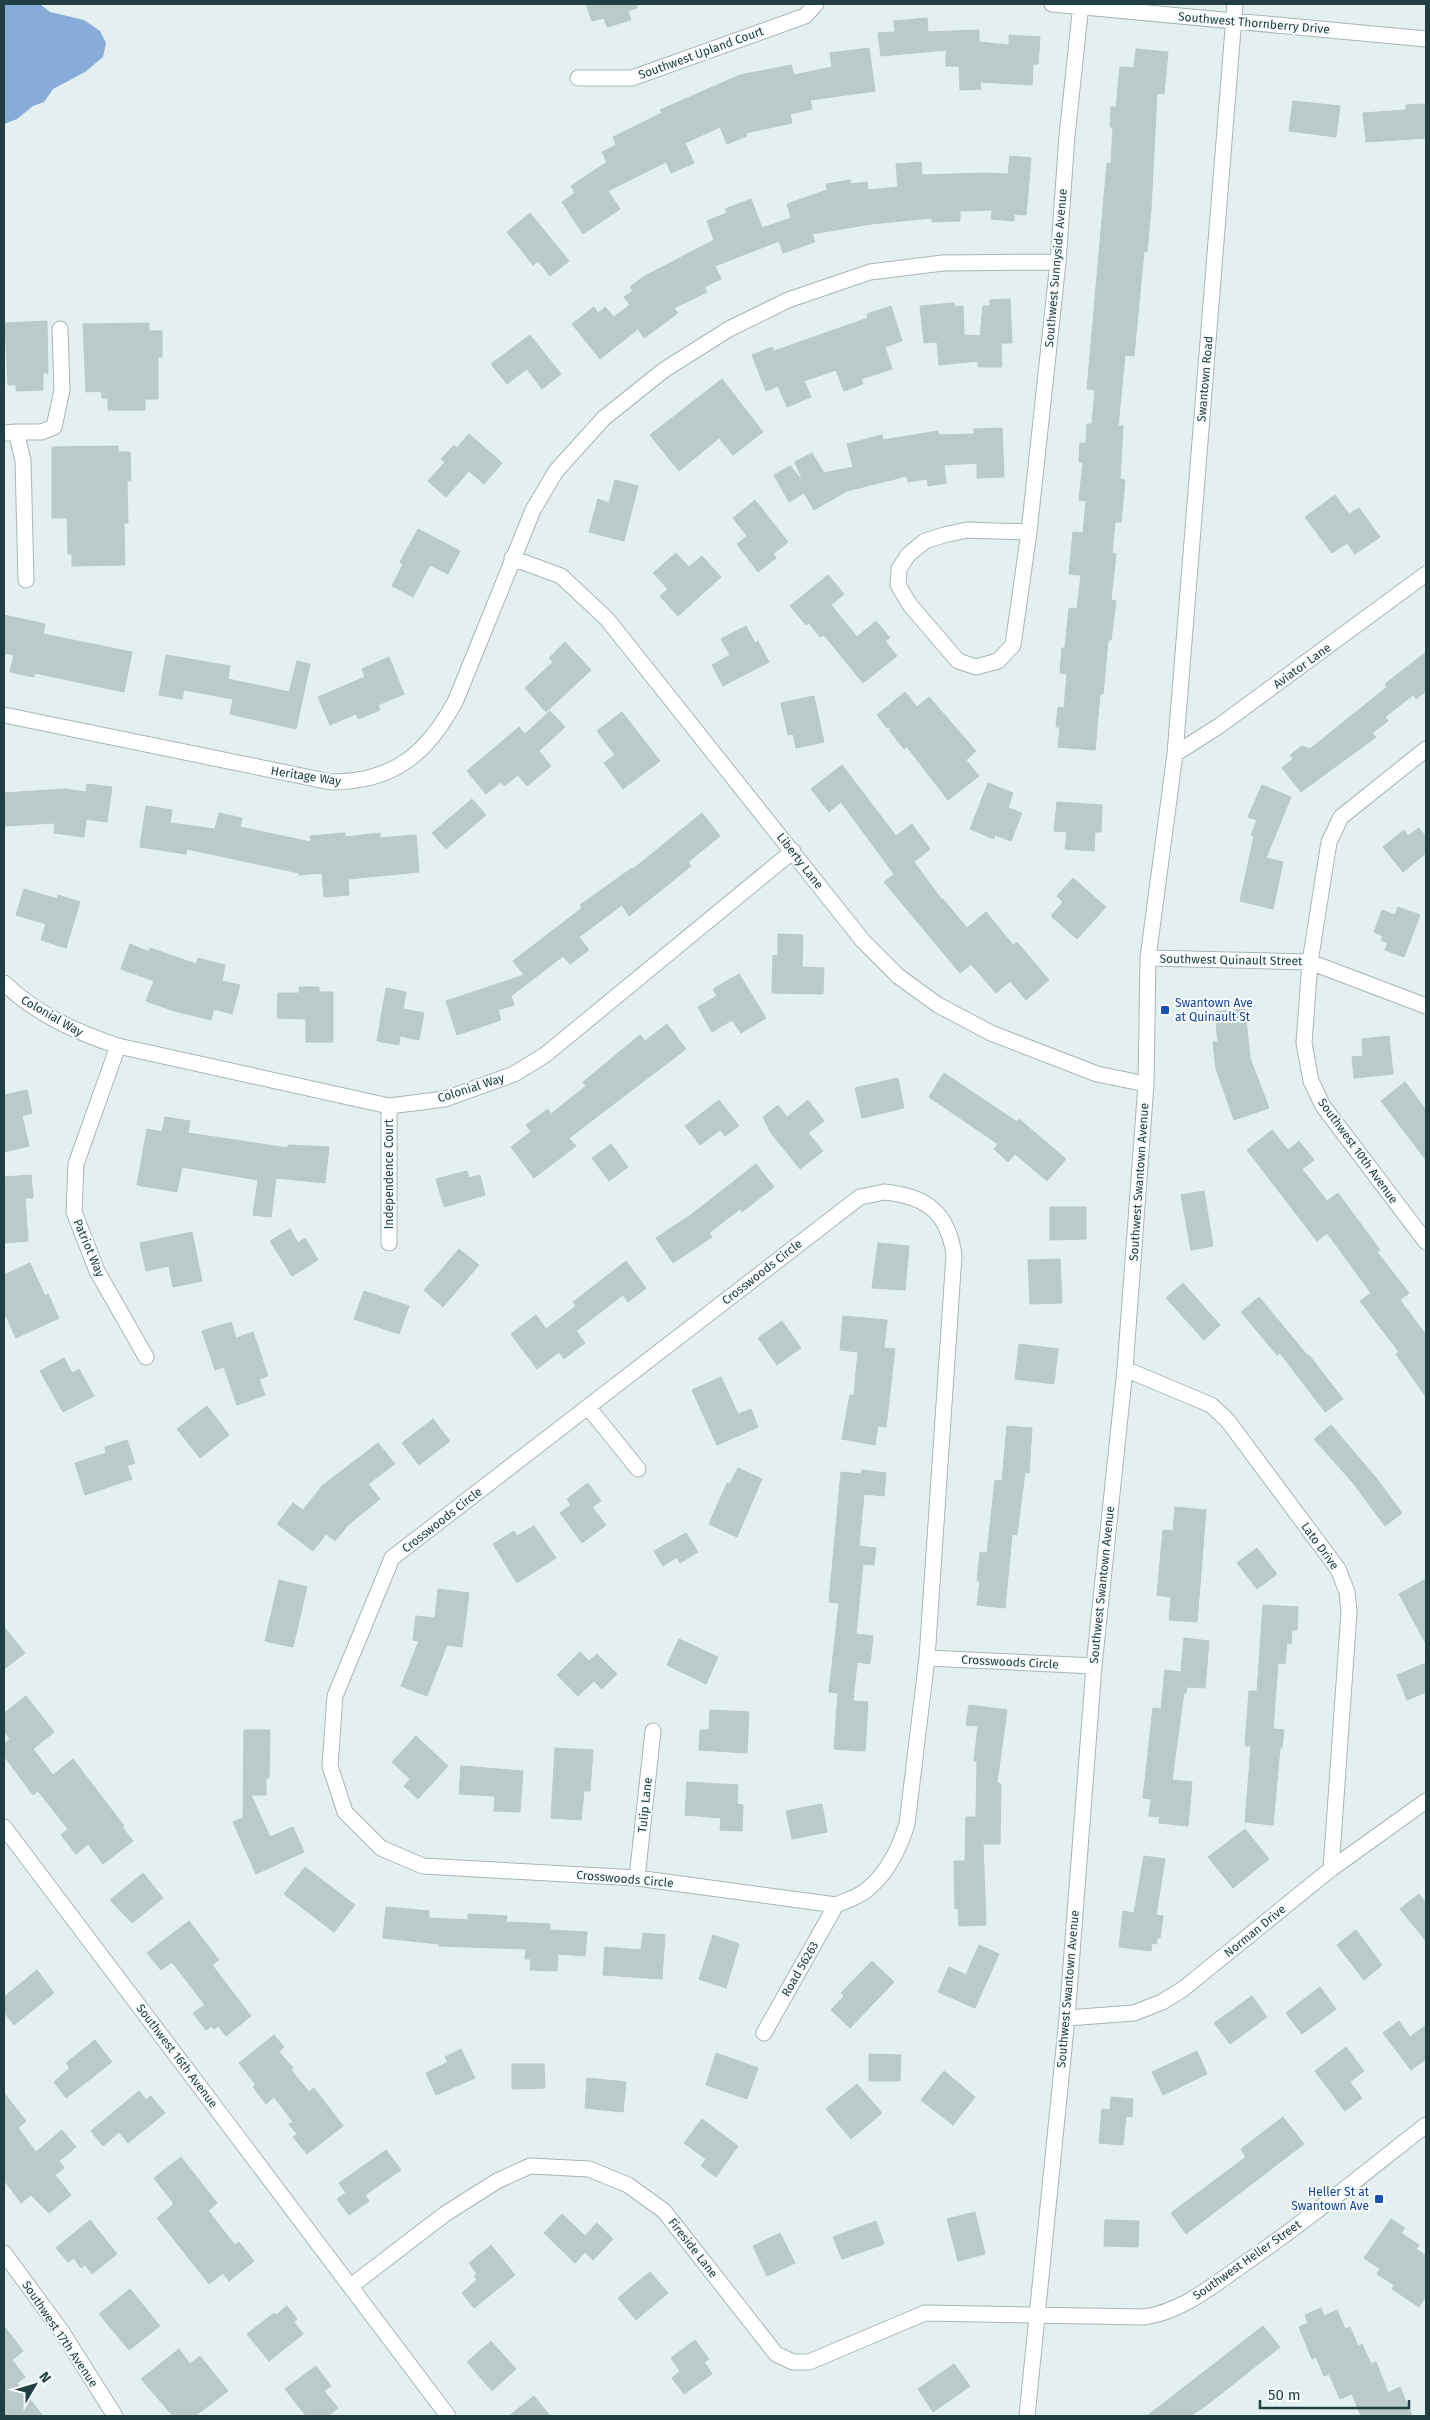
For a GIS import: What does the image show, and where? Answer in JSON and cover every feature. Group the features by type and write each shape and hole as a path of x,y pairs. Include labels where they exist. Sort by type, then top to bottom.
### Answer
{"street":[{"name":"Southwest Upland Court","path":"578,78 632,78 805,16 816,4"},
{"name":"Southwest Thornberry Drive","path":"1052,4 1081,5 1234,22 1426,39"},
{"name":"Swantown Road","path":"1174,754 1235,4"},
{"name":"Southwest Sunnyside Avenue","path":"1029,532 967,530 944,535 925,541 908,555 899,569 898,585 910,605 958,661 976,667 998,660 1013,645 1029,532 1058,262 1067,136 1081,5"},
{"name":"Heritage Way","path":"4,715 331,782 351,782 388,772 417,754 442,727 456,700 533,510 556,471 604,418 664,370 729,329 788,300 870,272 943,263 1058,262"},
{"path":"26,580 23,460 10,432 41,432 54,427 62,390 60,329"},
{"name":"Liberty Lane","path":"512,558 561,576 607,619 863,941 898,976 938,1006 992,1033 1097,1074 1146,1084"},
{"name":"Aviator Lane","path":"1174,754 1220,726 1426,574"},
{"name":"Southwest 10th Avenue","path":"1426,749 1340,817 1329,842 1310,962 1304,1043 1311,1081 1322,1106 1426,1242"},
{"name":"Southwest Swantown Avenue","path":"1027,2416 1067,2018 1094,1666 1125,1369 1146,1084 1148,958 1174,754"},
{"name":"Colonial Way","path":"4,983 21,1000 79,1033 118,1046 389,1106 445,1099 514,1074 545,1055 793,852"},
{"name":"Southwest Quinault Street","path":"1148,958 1310,962 1426,1006"},
{"name":"Patriot Way","path":"118,1046 76,1164 74,1212 97,1272 146,1357"},
{"name":"Independence Court","path":"389,1106 389,1243"},
{"name":"Crosswoods Circle","path":"884,1192 901,1194 931,1206 951,1234 954,1255 927,1658 907,1824 899,1849 881,1875 864,1892 836,1905 637,1878 422,1866 381,1848 345,1812 330,1766 335,1696 392,1558 860,1197 884,1192"},
{"name":"Lato Drive","path":"1125,1369 1211,1405 1223,1416 1338,1569 1347,1592 1349,1612 1331,1869"},
{"path":"588,1407 638,1469"},
{"name":"Crosswoods Circle","path":"927,1658 1094,1666"},
{"name":"Tulip Lane","path":"637,1878 653,1731"},
{"name":"Norman Drive","path":"1067,2018 1134,2013 1162,2002 1183,1989 1331,1869 1426,1801"},
{"name":"Southwest 16th Avenue","path":"4,1827 448,2416"},
{"name":"Road 56263","path":"764,2033 836,1905"},
{"name":"Southwest Heller Street","path":"1038,2314 1144,2317 1160,2315 1196,2297 1279,2240 1426,2125"},
{"name":"Fireside Lane","path":"351,2286 445,2214 498,2181 530,2166 589,2169 628,2185 664,2211 776,2354 793,2362 809,2362 925,2313 1038,2314"},
{"name":"Southwest 17th Avenue","path":"4,2253 62,2332 115,2416"}],"water":[{"path":"4,4 40,4 50,12 84,20 100,31 106,43 103,57 85,72 53,89 44,102 33,106 17,119 4,124"}],"building":[{"path":"586,4 636,4 637,8 628,11 631,20 607,27 604,18 592,21"},
{"path":"927,18 928,32 979,30 979,42 1009,45 1009,35 1040,37 1038,64 1033,64 1032,85 980,82 981,89 960,90 959,66 946,66 946,50 881,56 878,33 895,32 894,21"},
{"path":"869,48 875,91 810,100 812,109 790,114 792,123 746,133 747,136 727,144 720,127 685,143 694,163 671,173 666,162 608,191 620,209 583,234 562,202 575,193 571,186 607,162 602,152 616,145 613,137 662,113 660,110 740,75 791,65 794,75 832,67 830,53"},
{"path":"1136,49 1168,52 1164,94 1157,93 1151,209 1147,252 1144,251 1134,356 1125,355 1118,426 1123,426 1120,479 1125,480 1121,522 1115,522 1112,553 1116,554 1111,600 1116,601 1111,640 1108,640 1103,694 1100,694 1095,750 1058,747 1060,727 1056,727 1058,707 1064,708 1067,674 1060,673 1062,648 1065,648 1069,608 1077,609 1081,575 1069,574 1073,532 1083,533 1086,501 1079,500 1083,462 1079,462 1080,443 1086,443 1087,424 1092,424 1095,390 1087,389 1107,163 1111,164 1113,127 1110,127 1111,107 1116,107 1120,67 1134,68"},
{"path":"1293,101 1340,106 1336,137 1289,131"},
{"path":"1426,104 1426,138 1366,142 1363,113 1406,110 1406,105"},
{"path":"1010,156 1031,158 1026,215 1014,214 1014,221 991,219 992,210 960,211 960,221 932,222 932,218 871,224 812,234 815,242 783,253 779,241 715,266 721,279 704,287 707,292 674,308 678,313 644,338 638,329 600,359 572,324 594,307 598,313 605,307 614,317 630,305 624,297 633,291 630,287 643,277 714,240 707,221 727,213 725,209 751,199 762,228 791,218 787,204 827,190 826,184 850,180 851,184 867,182 868,190 898,187 896,164 921,162 922,175 1008,174"},
{"path":"530,213 569,261 550,276 538,261 533,265 507,232"},
{"path":"1010,299 1012,343 1001,343 1002,367 978,367 978,361 939,365 937,342 924,343 920,306 954,303 955,307 963,306 964,335 980,336 983,306 990,306 990,300"},
{"path":"891,306 902,341 885,347 892,369 861,379 863,384 844,391 836,370 804,381 811,397 787,407 778,386 766,391 752,355 772,347 774,351 868,318 867,314"},
{"path":"47,321 48,373 43,373 43,390 16,391 16,385 8,385 5,323"},
{"path":"149,323 149,331 162,331 162,357 158,357 158,399 145,399 145,410 108,410 108,398 102,398 101,391 86,392 83,324"},
{"path":"530,335 561,374 542,389 527,369 507,384 491,364"},
{"path":"722,379 763,432 733,455 719,438 679,471 650,435"},
{"path":"1002,428 1004,477 977,478 977,463 944,465 946,483 928,486 927,479 908,482 907,476 847,491 814,510 804,493 789,502 774,475 790,466 803,481 795,462 812,453 824,473 853,467 847,444 882,435 883,440 938,431 939,435 974,434 974,429"},
{"path":"469,434 502,463 484,484 469,471 446,497 428,481 445,462 441,459 454,445 457,448"},
{"path":"118,446 118,452 130,452 131,481 127,481 128,523 124,523 125,565 72,566 72,554 68,554 67,518 52,518 52,447"},
{"path":"615,480 638,486 624,541 589,532 598,499 609,503"},
{"path":"1335,495 1349,514 1359,508 1380,537 1355,554 1347,543 1332,553 1305,517"},
{"path":"755,500 788,542 773,554 776,558 758,572 737,544 747,536 733,518"},
{"path":"418,529 460,551 448,574 430,565 413,597 392,586 403,564 400,562"},
{"path":"676,553 689,567 702,556 721,577 678,616 660,596 668,589 653,573"},
{"path":"828,575 844,594 831,605 857,637 876,621 890,638 885,641 897,656 863,683 824,635 820,637 809,623 806,625 790,606"},
{"path":"4,615 45,624 43,634 132,652 124,692 35,673 34,677 10,672 14,655 4,653"},
{"path":"746,626 755,643 758,641 769,662 723,686 712,665 730,655 721,639"},
{"path":"565,642 591,670 546,712 525,688 553,662 549,658"},
{"path":"1426,652 1426,691 1416,699 1413,695 1385,717 1388,721 1372,733 1376,737 1301,792 1282,768 1293,759 1290,755 1302,746 1310,749 1387,687 1385,684"},
{"path":"166,655 230,666 228,679 289,692 297,661 310,664 296,729 230,714 233,699 184,690 182,699 159,695"},
{"path":"389,657 404,694 378,705 380,710 358,719 356,714 330,725 318,697 365,677 362,669"},
{"path":"905,692 917,707 929,697 976,751 966,760 979,776 948,800 907,747 904,749 889,730 894,726 887,728 877,715"},
{"path":"814,696 824,742 796,748 793,734 788,735 781,703"},
{"path":"550,711 565,727 539,751 551,766 527,786 518,775 504,786 501,782 486,794 467,771 519,727 525,734"},
{"path":"622,712 660,761 623,789 604,763 615,755 597,731"},
{"path":"842,765 896,836 912,824 930,849 914,862 942,900 967,928 986,912 1013,945 1017,942 1049,980 1026,1000 1010,981 996,993 971,964 960,973 884,882 894,874 841,802 829,812 811,789"},
{"path":"988,783 1013,793 1008,808 1022,813 1011,841 995,835 994,839 970,829"},
{"path":"87,784 112,787 107,822 86,819 84,837 54,833 55,823 4,826 4,793 65,789 86,792"},
{"path":"1262,785 1291,797 1266,858 1283,862 1273,909 1240,901 1254,836 1251,835 1257,820 1248,817"},
{"path":"472,799 486,815 446,849 432,833"},
{"path":"1057,802 1102,805 1101,832 1095,832 1094,851 1065,849 1067,832 1054,831"},
{"path":"146,806 172,810 170,823 215,829 219,813 242,818 240,827 311,842 310,836 345,833 345,837 380,833 380,838 416,835 419,872 348,879 349,895 324,897 322,873 299,875 299,873 187,849 186,854 140,847"},
{"path":"702,813 720,836 688,862 691,866 629,916 622,905 579,937 589,950 570,964 563,956 511,996 514,1005 498,1010 501,1020 457,1035 446,1001 524,975 513,961 582,908 580,905 633,869"},
{"path":"1419,828 1426,837 1426,853 1403,872 1383,847 1404,830 1408,836"},
{"path":"1073,878 1106,907 1077,939 1051,916 1063,902 1057,896"},
{"path":"24,889 57,899 58,895 80,902 66,948 41,940 46,924 16,915"},
{"path":"1398,907 1420,915 1404,957 1385,950 1388,943 1381,940 1383,936 1374,932 1382,910 1395,915"},
{"path":"778,934 803,935 802,967 824,968 823,994 772,993 773,955 778,956"},
{"path":"130,944 149,952 150,948 196,964 198,958 225,965 222,981 240,985 232,1014 214,1009 211,1020 174,1011 146,1001 154,981 121,969"},
{"path":"739,974 766,1018 741,1033 732,1020 712,1032 698,1007 717,996 713,989"},
{"path":"299,987 319,987 319,992 333,992 333,1042 306,1042 306,1019 277,1018 278,993 299,993"},
{"path":"386,988 406,992 403,1009 424,1013 419,1040 400,1036 399,1045 377,1041"},
{"path":"1245,1009 1250,1058 1269,1108 1234,1120 1216,1069 1213,1042 1218,1042 1215,1012"},
{"path":"667,1024 686,1049 569,1138 576,1146 534,1178 511,1147 531,1132 526,1125 548,1109 551,1114 586,1086 583,1082 640,1035 645,1041"},
{"path":"1389,1036 1393,1074 1354,1078 1352,1057 1363,1056 1362,1039"},
{"path":"944,1073 1017,1122 1019,1119 1066,1159 1047,1181 1015,1154 1008,1162 994,1149 998,1144 929,1097"},
{"path":"898,1078 904,1108 862,1118 855,1088"},
{"path":"1405,1082 1426,1110 1426,1160 1381,1101"},
{"path":"27,1090 32,1113 22,1116 29,1146 4,1152 4,1095"},
{"path":"719,1100 739,1126 725,1136 720,1130 700,1145 685,1126"},
{"path":"808,1100 824,1121 808,1133 823,1151 800,1169 771,1133 763,1117 778,1105 787,1117"},
{"path":"165,1117 190,1121 188,1133 288,1148 288,1145 329,1147 325,1183 276,1178 271,1217 253,1215 258,1180 182,1167 177,1192 137,1185 147,1129 162,1132"},
{"path":"1272,1130 1288,1150 1299,1141 1314,1160 1302,1169 1327,1201 1338,1193 1380,1250 1377,1252 1409,1293 1400,1300 1426,1335 1426,1397 1396,1354 1399,1352 1360,1301 1371,1293 1327,1233 1317,1241 1247,1150"},
{"path":"611,1144 628,1167 609,1181 592,1158"},
{"path":"756,1164 774,1187 742,1212 740,1209 709,1233 712,1237 673,1263 656,1238 692,1214"},
{"path":"467,1171 469,1178 480,1175 485,1195 444,1207 436,1179"},
{"path":"31,1175 33,1198 25,1198 28,1241 4,1243 4,1177"},
{"path":"1204,1191 1213,1246 1191,1250 1181,1195"},
{"path":"1050,1207 1086,1207 1086,1239 1050,1240"},
{"path":"290,1229 298,1243 305,1238 318,1260 292,1276 270,1241"},
{"path":"192,1232 202,1281 173,1287 169,1266 146,1271 140,1243"},
{"path":"878,1243 909,1246 905,1290 872,1288"},
{"path":"459,1249 479,1265 443,1307 424,1290"},
{"path":"1060,1259 1062,1303 1030,1304 1028,1260"},
{"path":"626,1261 646,1288 628,1302 623,1295 576,1331 585,1343 564,1359 559,1352 537,1369 511,1334 536,1315 546,1329 576,1306 573,1302"},
{"path":"30,1263 45,1296 48,1294 59,1318 16,1338 4,1312 4,1275"},
{"path":"1183,1283 1220,1325 1204,1340 1166,1298"},
{"path":"364,1291 409,1306 399,1334 354,1319"},
{"path":"1259,1297 1309,1355 1343,1399 1325,1412 1280,1353 1277,1355 1241,1312"},
{"path":"843,1316 887,1320 884,1348 895,1349 886,1427 878,1426 875,1445 842,1439 850,1395 854,1395 858,1352 840,1350"},
{"path":"782,1321 801,1348 777,1365 758,1338"},
{"path":"231,1322 236,1338 253,1332 268,1376 259,1379 265,1395 237,1405 224,1367 215,1370 202,1331"},
{"path":"1019,1344 1058,1349 1054,1384 1015,1379"},
{"path":"64,1358 72,1373 79,1369 94,1396 63,1412 40,1371"},
{"path":"721,1377 738,1414 751,1409 758,1427 717,1445 692,1390"},
{"path":"207,1406 229,1435 200,1458 177,1429"},
{"path":"433,1419 450,1441 419,1465 402,1443"},
{"path":"1331,1425 1377,1479 1402,1513 1385,1526 1353,1483 1314,1439"},
{"path":"1007,1426 1032,1428 1029,1473 1025,1472 1017,1535 1012,1534 1005,1608 977,1605 980,1581 977,1581 980,1552 987,1553 995,1480 1002,1481"},
{"path":"127,1440 135,1463 127,1466 132,1479 85,1495 75,1463 106,1453 105,1447"},
{"path":"378,1443 395,1464 368,1484 380,1499 348,1525 335,1541 326,1534 313,1551 277,1524 293,1503 303,1510 322,1486"},
{"path":"738,1468 762,1479 737,1537 709,1524 727,1483 730,1484"},
{"path":"862,1470 886,1473 884,1496 864,1494 859,1546 876,1548 874,1565 863,1564 856,1634 873,1636 870,1664 857,1662 853,1701 868,1702 865,1751 834,1749 838,1693 829,1692 839,1603 829,1602 841,1472 861,1474"},
{"path":"588,1483 601,1501 592,1507 606,1525 582,1543 560,1513 571,1505 567,1499"},
{"path":"1175,1507 1206,1510 1197,1622 1169,1620 1171,1597 1157,1595 1163,1530 1173,1531"},
{"path":"534,1526 556,1558 517,1583 493,1544 514,1531 517,1536"},
{"path":"686,1533 698,1552 680,1563 677,1557 663,1566 654,1551"},
{"path":"1257,1548 1277,1574 1257,1589 1237,1563"},
{"path":"1426,1579 1426,1644 1399,1594"},
{"path":"279,1580 307,1587 293,1647 265,1641"},
{"path":"438,1589 469,1593 462,1647 447,1645 427,1696 401,1686 419,1641 413,1640 416,1616 435,1618"},
{"path":"1263,1605 1298,1607 1297,1630 1292,1630 1291,1644 1287,1643 1285,1664 1278,1663 1273,1729 1284,1730 1282,1748 1280,1748 1273,1825 1245,1822 1251,1746 1245,1746 1249,1691 1257,1691"},
{"path":"4,1627 25,1653 4,1669"},
{"path":"1184,1638 1209,1641 1205,1688 1187,1687 1186,1693 1184,1692 1172,1780 1192,1782 1188,1826 1159,1823 1160,1817 1149,1816 1151,1799 1143,1798 1153,1708 1161,1709 1165,1670 1181,1672"},
{"path":"679,1639 718,1657 706,1684 667,1665"},
{"path":"580,1652 589,1661 597,1654 617,1674 602,1689 594,1681 578,1696 557,1675"},
{"path":"1426,1663 1426,1692 1407,1700 1397,1675"},
{"path":"26,1696 54,1732 33,1749 53,1775 73,1759 124,1826 122,1827 133,1841 103,1864 88,1844 76,1854 61,1835 68,1829 38,1791 33,1795 4,1756 4,1744 10,1739 4,1731 4,1713"},
{"path":"969,1705 1007,1710 997,1783 1001,1784 1000,1844 983,1844 986,1925 959,1926 958,1908 955,1909 954,1861 965,1861 966,1817 976,1817 977,1761 974,1761 978,1726 966,1725"},
{"path":"710,1710 749,1712 747,1753 699,1750 700,1730 709,1730"},
{"path":"244,1730 270,1730 269,1778 266,1778 266,1795 251,1795 270,1837 293,1827 304,1852 256,1874 233,1822 243,1818"},
{"path":"416,1736 448,1766 418,1799 404,1786 410,1779 392,1762"},
{"path":"555,1748 593,1750 590,1791 584,1791 581,1820 551,1818"},
{"path":"461,1766 523,1771 520,1812 494,1811 495,1796 459,1794"},
{"path":"687,1782 738,1785 737,1804 743,1805 742,1831 720,1830 721,1818 685,1815"},
{"path":"822,1804 827,1832 792,1839 786,1811"},
{"path":"1245,1829 1269,1859 1233,1888 1208,1857"},
{"path":"1144,1856 1165,1859 1156,1915 1163,1916 1160,1938 1157,1938 1157,1944 1152,1943 1151,1951 1119,1947 1123,1911 1134,1913"},
{"path":"305,1867 355,1905 334,1932 284,1894"},
{"path":"143,1873 163,1898 132,1923 110,1900"},
{"path":"1419,1894 1426,1903 1426,1941 1400,1909"},
{"path":"386,1907 429,1911 429,1918 468,1920 468,1914 507,1916 506,1922 550,1924 550,1930 587,1932 585,1956 558,1954 557,1971 530,1970 531,1959 525,1959 526,1949 439,1946 439,1944 383,1938"},
{"path":"189,1921 219,1960 212,1965 251,2016 226,2036 218,2026 214,2029 212,2026 206,2030 193,2013 205,2005 172,1962 161,1970 147,1953"},
{"path":"1356,1930 1382,1965 1364,1980 1337,1945"},
{"path":"643,1933 665,1935 662,1979 603,1975 605,1947 641,1950"},
{"path":"713,1935 739,1944 726,1988 699,1979"},
{"path":"979,1945 999,1954 975,2008 938,1992 949,1967 966,1975"},
{"path":"872,1961 894,1982 850,2028 831,2010 844,1996 841,1993"},
{"path":"37,1970 54,1993 14,2025 4,2012 4,1997"},
{"path":"1320,1987 1336,2009 1302,2034 1286,2013"},
{"path":"1252,1996 1267,2017 1230,2044 1214,2023"},
{"path":"1399,2021 1410,2037 1426,2025 1426,2059 1411,2070 1383,2033"},
{"path":"274,2035 284,2047 279,2052 293,2068 291,2070 309,2092 314,2088 343,2126 307,2154 293,2137 297,2134 289,2124 293,2122 274,2097 266,2104 253,2087 256,2085 239,2063"},
{"path":"95,2040 112,2062 66,2098 54,2082 70,2068 66,2063"},
{"path":"1346,2047 1364,2071 1350,2082 1362,2098 1345,2111 1315,2071"},
{"path":"461,2049 475,2078 436,2095 426,2073 448,2062 445,2057"},
{"path":"1197,2051 1207,2074 1163,2095 1152,2072"},
{"path":"716,2053 758,2068 747,2099 706,2085"},
{"path":"869,2054 901,2055 900,2081 869,2081"},
{"path":"512,2064 544,2064 545,2088 512,2089"},
{"path":"944,2071 975,2097 953,2125 921,2100"},
{"path":"587,2078 626,2082 623,2112 585,2108"},
{"path":"857,2084 882,2113 851,2139 826,2109"},
{"path":"139,2091 146,2100 151,2096 165,2113 128,2143 119,2132 103,2146 91,2131"},
{"path":"4,2093 26,2121 18,2128 36,2152 62,2130 76,2147 59,2161 64,2168 55,2175 71,2195 49,2213 31,2195 21,2203 4,2180"},
{"path":"1111,2097 1133,2099 1132,2117 1126,2116 1123,2145 1099,2143 1102,2109 1110,2110"},
{"path":"1283,2117 1304,2144 1186,2234 1171,2213 1246,2157 1241,2149"},
{"path":"702,2119 738,2146 716,2177 701,2166 706,2159 684,2143"},
{"path":"386,2150 401,2170 365,2195 369,2201 349,2215 337,2199 346,2193 339,2183"},
{"path":"181,2157 217,2203 208,2211 235,2245 239,2242 254,2261 229,2281 223,2273 209,2284 157,2218 174,2204 154,2178"},
{"path":"975,2212 985,2254 958,2261 947,2219"},
{"path":"562,2214 585,2236 597,2223 613,2239 593,2260 585,2252 575,2263 544,2233"},
{"path":"1391,2219 1405,2228 1401,2233 1419,2245 1416,2249 1426,2256 1426,2296 1419,2307 1392,2289 1394,2285 1377,2274 1380,2269 1364,2258"},
{"path":"90,2220 117,2254 92,2274 85,2265 81,2268 74,2258 68,2262 56,2248"},
{"path":"1105,2220 1139,2221 1138,2247 1104,2246"},
{"path":"876,2221 884,2244 842,2259 833,2237"},
{"path":"780,2233 795,2263 767,2276 753,2246"},
{"path":"491,2245 515,2275 474,2308 462,2293 477,2280 474,2276 477,2274 469,2263"},
{"path":"650,2272 668,2293 636,2320 618,2298"},
{"path":"130,2289 160,2326 129,2350 99,2314"},
{"path":"287,2306 297,2319 294,2322 303,2334 269,2361 247,2334 274,2313 276,2315"},
{"path":"1321,2308 1324,2316 1337,2310 1345,2329 1350,2327 1358,2346 1362,2344 1371,2364 1376,2362 1388,2393 1400,2387 1412,2416 1361,2416 1352,2394 1340,2399 1329,2374 1324,2376 1316,2357 1312,2359 1299,2327 1308,2323 1305,2315"},
{"path":"4,2326 23,2351 12,2360 25,2377 17,2383 43,2416 4,2416"},
{"path":"1263,2326 1280,2347 1212,2401 1191,2416 1147,2416"},
{"path":"695,2340 709,2359 704,2362 712,2374 684,2394 672,2378 680,2371 671,2358"},
{"path":"491,2341 516,2369 492,2391 467,2362"},
{"path":"179,2349 190,2364 200,2356 228,2391 195,2416 173,2416 141,2379"},
{"path":"954,2364 970,2386 933,2412 918,2389"},
{"path":"316,2366 331,2386 324,2391 338,2408 328,2416 306,2416 285,2389"},
{"path":"534,2396 550,2416 509,2416"}],"place":[{"name":"Swantown Ave at Quinault St","path":"1165,1010"},
{"name":"Heller St at Swantown Ave","path":"1379,2199"}]}
